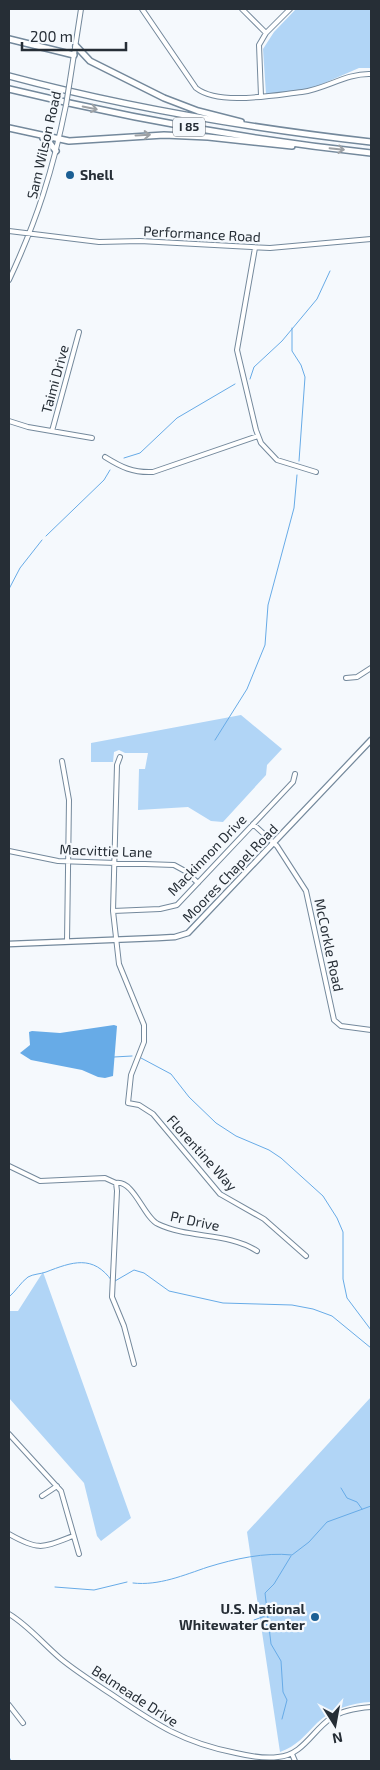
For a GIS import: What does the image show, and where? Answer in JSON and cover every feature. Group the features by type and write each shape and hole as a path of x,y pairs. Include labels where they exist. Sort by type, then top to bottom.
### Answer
{"highway":[{"path":"9,39 90,61 176,104 260,128"},
{"path":"76,46 90,61"},
{"name":"I 85","path":"9,76 130,105 260,128 371,142"},
{"name":"I 85","path":"9,88 155,121 320,147 371,152"},
{"path":"9,128 59,140 74,141 144,135 177,135 275,146 320,147"},
{"path":"33,134 47,140 56,151"}],"main road":[{"name":"Moores Chapel Road","path":"9,944 175,937 188,933 371,740"}],"street":[{"name":"Sam Wilson Road","path":"9,280 31,233 59,140 81,9"},
{"path":"142,9 200,92 222,98 312,91 346,78 371,74"},
{"path":"242,9 266,33"},
{"path":"261,96 258,48 266,33 290,9"},
{"name":"Performance Road","path":"9,231 100,242 134,241 255,248 280,248 371,239"},
{"path":"255,248 237,350 258,436 268,453 277,460 316,472"},
{"name":"Taimi Drive","path":"52,432 79,332"},
{"path":"9,420 52,432 92,438"},
{"path":"106,457 124,469 141,473 152,472 258,436"},
{"path":"346,678 357,677 371,668"},
{"path":"116,940 113,911 117,765 120,757"},
{"path":"62,761 69,800 67,941"},
{"name":"Mackinnon Drive","path":"113,911 173,907 293,782 295,774"},
{"name":"McCorkle Road","path":"253,824 275,843 302,883 308,898 334,1020 341,1026 371,1030"},
{"name":"Macvittie Lane","path":"9,851 54,861 174,865 185,871 198,883"},
{"name":"Florentine Way","path":"116,940 122,973 144,1025 144,1042 130,1075 128,1102 139,1105 153,1114 220,1194 264,1220 306,1256"},
{"path":"9,1166 40,1181 105,1178 116,1183 112,1297 124,1326 134,1364"},
{"name":"Pr Drive","path":"116,1183 124,1184 131,1191 155,1223 191,1234 230,1240 258,1251"},
{"path":"9,1434 58,1486 66,1502 80,1554"},
{"path":"42,1496 58,1486"},
{"path":"9,1534 36,1546 47,1546 74,1536"},
{"name":"Belmeade Drive","path":"9,1614 27,1627 74,1669 160,1727 180,1738 248,1756 277,1758 292,1754"},
{"path":"9,1705 23,1723"},
{"path":"295,1761 292,1754 301,1748 331,1718 343,1712 371,1707"}],"shaded area":[{"path":"296,9 371,9 371,68 359,68 306,91 266,94 263,49 274,32"},
{"path":"241,715 282,749 267,765 266,775 223,822 211,821 188,807 138,810 139,769 145,769 148,753 125,753 119,750 114,752 113,762 91,762 91,743"},
{"path":"43,1272 131,1518 101,1541 97,1536 84,1483 9,1398 9,1311 18,1311"},
{"name":"U.S. National Whitewater Center","path":"371,1397 371,1702 349,1705 335,1710 317,1723 296,1744 280,1752 247,1532"}],"water":[{"path":"117,1026 113,1076 98,1077 82,1070 31,1060 20,1053 30,1045 29,1032 32,1031 60,1033"}],"waterway":[{"path":"250,379 254,367 282,341 317,299 330,271"},
{"path":"292,328 292,351 301,365 305,377 299,461"},
{"path":"124,458 140,453 177,418 235,384"},
{"path":"46,536 104,480 110,470"},
{"path":"215,740 247,689 265,645 268,605 294,508 297,475"},
{"path":"9,589 20,568 42,540"},
{"path":"114,1057 132,1056"},
{"path":"141,1058 171,1074 189,1097 216,1123 236,1136 269,1150 281,1158 323,1196 337,1218 343,1232 343,1279 347,1298 371,1330"},
{"path":"9,1297 28,1277 73,1263 90,1264 97,1267 105,1272 112,1281"},
{"path":"115,1281 134,1270 144,1273 169,1291 223,1303 292,1305 313,1309 332,1316 371,1348"},
{"path":"341,1488 347,1498 357,1502 362,1509"},
{"path":"133,1583 143,1584 162,1581 218,1564 250,1557 271,1554 292,1555 309,1542 327,1522 371,1506"},
{"path":"282,1719 287,1700 283,1692 281,1661 271,1644 265,1593 274,1584 291,1556"},
{"path":"55,1587 94,1590 127,1582"},
{"path":"254,1620 265,1616 267,1612"},
{"path":"253,1630 256,1626 269,1624"},
{"path":"9,1757 11,1761"}],"place":[{"name":"Shell","path":"70,175"},
{"name":"U.S. National Whitewater Center","path":"315,1617"}]}
